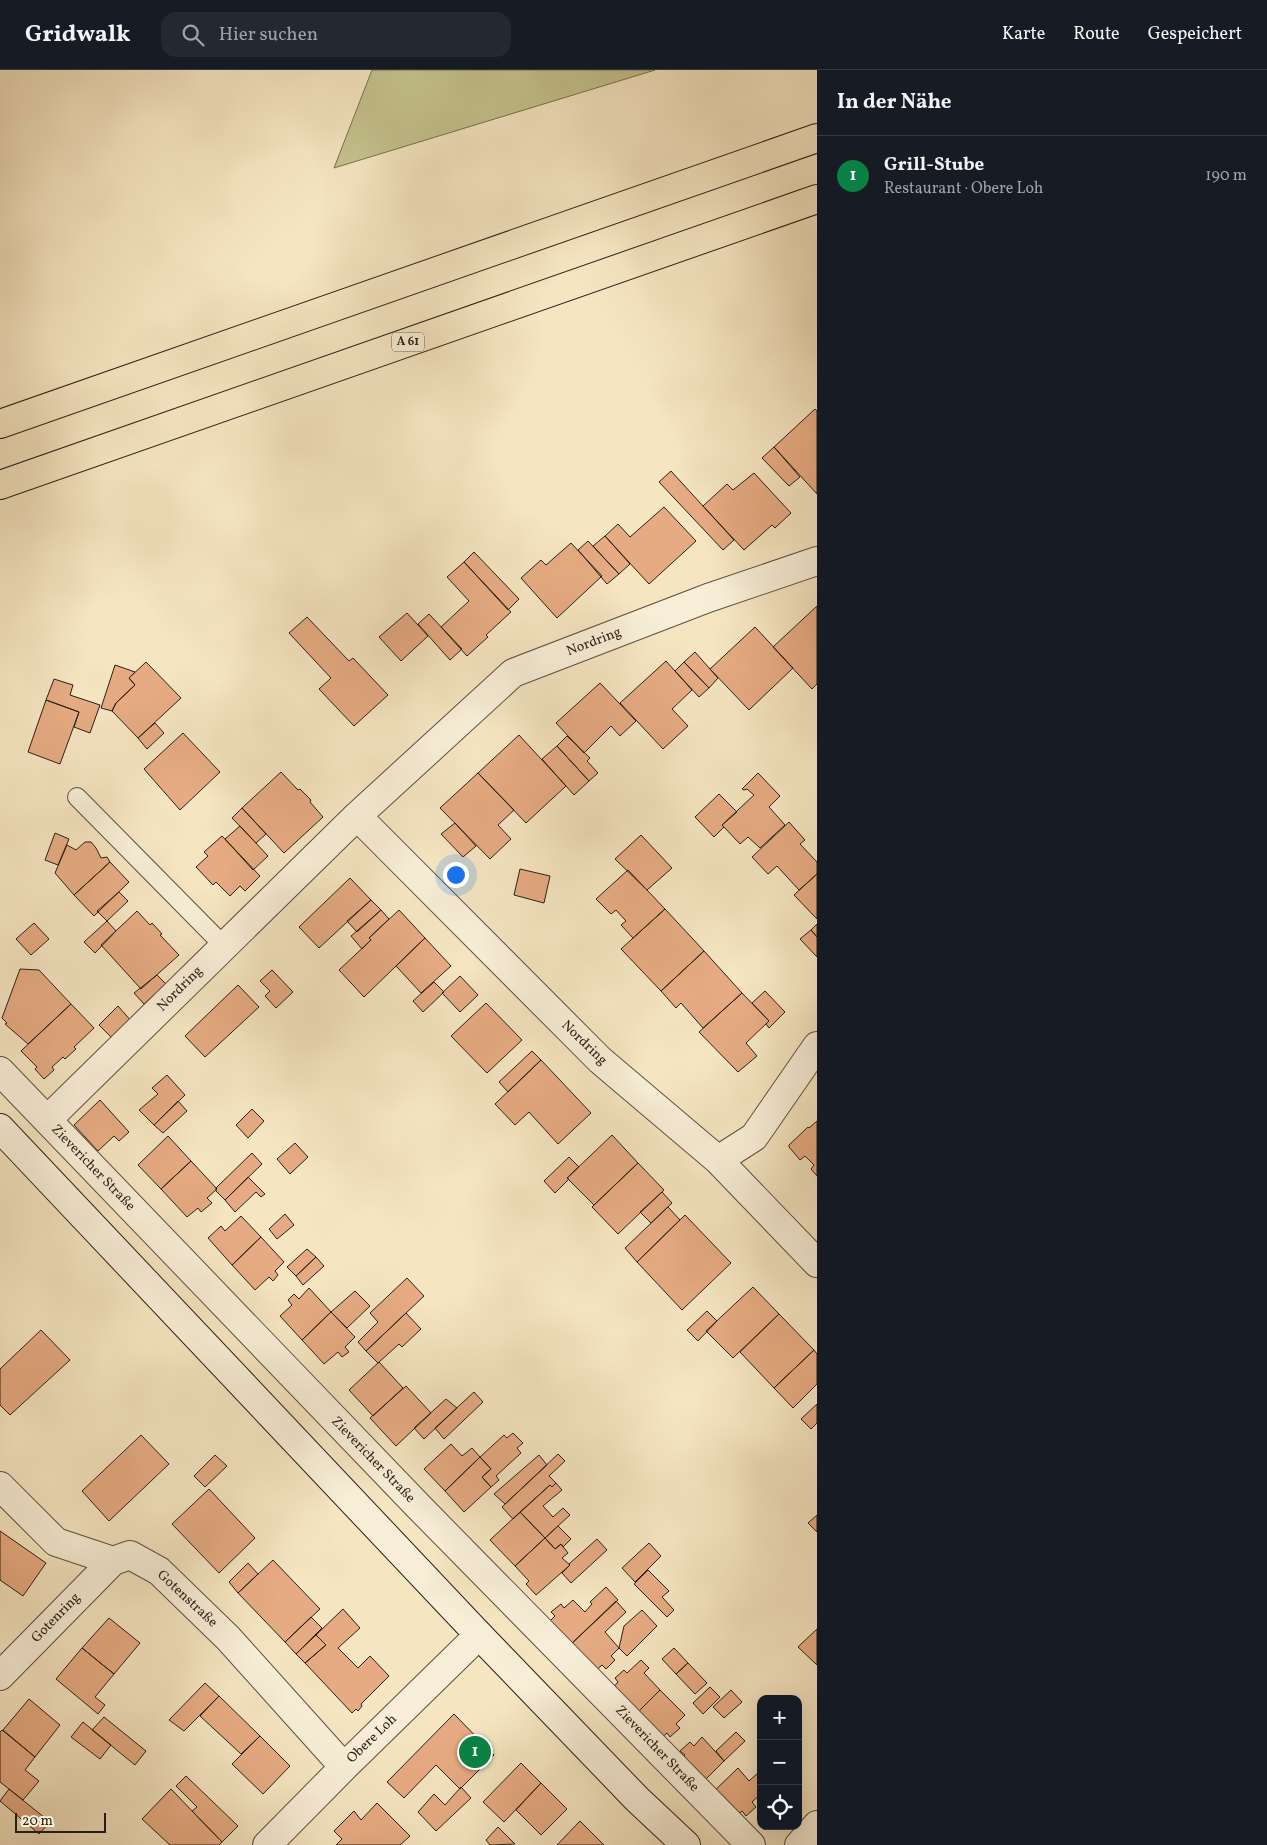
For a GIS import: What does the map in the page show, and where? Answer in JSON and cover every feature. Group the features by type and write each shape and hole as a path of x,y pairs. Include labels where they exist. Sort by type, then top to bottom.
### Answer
{"highway":[{"path":"0,424 817,138"},
{"name":"A 61","path":"0,485 817,199"}],"street":[{"name":"Nordring","path":"46,1120 357,816 513,673 708,598 817,561"},
{"name":"Nordring","path":"357,816 600,1060 718,1160 817,1263"},
{"path":"718,1160 754,1137 817,1046"},
{"name":"Zievericher Straße","path":"0,1071 420,1508 751,1845"},
{"path":"0,1128 479,1635 637,1799 686,1845"},
{"name":"Gotenstraße","path":"0,1486 56,1542 113,1561 130,1555 159,1571 228,1638 344,1766"},
{"name":"Gotenring","path":"0,1676 113,1561"},
{"name":"Obere Loh","path":"267,1845 344,1766 479,1635"},
{"path":"799,1845 817,1825"}],"lane":[{"path":"77,797 224,946"}],"shaded area":[{"path":"372,70 655,70 334,168"}],"building":[{"path":"815,409 817,411 817,494 774,447"},
{"path":"774,447 800,477 789,486 762,458"},
{"path":"671,471 734,540 723,550 659,482"},
{"path":"754,473 791,513 775,528 772,525 744,550 703,506 727,484 733,490"},
{"path":"664,507 696,541 649,584 605,536 618,524 630,537"},
{"path":"605,536 630,564 619,574 593,546"},
{"path":"588,541 619,574 607,584 578,550"},
{"path":"571,543 602,576 557,618 521,578 541,560 546,565"},
{"path":"474,552 519,599 508,610 464,562"},
{"path":"464,562 511,612 467,656 441,627 469,601 447,577"},
{"path":"817,606 817,684 812,689 773,647"},
{"path":"407,613 428,636 401,661 379,637"},
{"path":"429,614 462,649 450,660 418,624"},
{"path":"307,617 349,661 353,658 388,695 354,726 319,689 331,678 289,633"},
{"path":"755,627 793,668 749,710 710,669"},
{"path":"695,652 718,678 709,688 684,662"},
{"path":"666,661 692,690 672,709 688,726 663,749 620,703"},
{"path":"146,662 181,698 138,738 112,711 116,703 135,685 129,678"},
{"path":"684,662 709,688 699,697 675,671"},
{"path":"115,665 135,672 129,678 135,685 116,703 112,711 101,708"},
{"path":"54,679 73,685 70,695 100,705 90,733 74,727 79,712 46,700"},
{"path":"600,683 636,721 620,736 611,726 584,753 556,723"},
{"path":"46,700 79,712 60,764 28,752"},
{"path":"155,723 164,733 147,749 138,738"},
{"path":"183,733 220,772 180,810 144,769"},
{"path":"519,735 566,786 526,823 478,773"},
{"path":"567,736 590,758 587,761 598,773 589,781 557,746"},
{"path":"557,746 589,781 574,795 542,759"},
{"path":"281,772 298,790 300,789 311,800 310,802 323,817 284,853 242,808"},
{"path":"478,773 514,810 498,825 511,839 490,859 440,808"},
{"path":"758,773 780,796 769,807 785,825 760,848 748,837 740,844 722,825 754,795 747,789 742,789"},
{"path":"719,794 737,812 722,825 724,827 714,837 695,817"},
{"path":"242,808 266,834 256,843 232,818"},
{"path":"789,822 805,840 800,844 817,862 817,874 799,890 777,866 768,874 752,857"},
{"path":"455,823 476,846 463,857 441,834"},
{"path":"240,826 268,856 253,870 225,839"},
{"path":"55,833 69,839 58,865 45,860"},
{"path":"641,835 672,868 647,890 615,859"},
{"path":"222,836 260,876 245,891 240,886 230,896 216,882 213,885 196,867 208,856 204,852"},
{"path":"85,842 91,842 101,858 107,857 110,862 74,895 55,873 67,845 76,850"},
{"path":"110,862 129,882 94,916 74,895"},
{"path":"520,869 550,876 544,903 514,895"},
{"path":"628,870 665,909 633,938 621,925 626,921 616,910 611,914 596,899"},
{"path":"817,874 817,919 794,895"},
{"path":"350,878 371,900 319,948 299,927"},
{"path":"119,892 128,901 107,921 97,911"},
{"path":"371,900 381,910 357,932 347,921"},
{"path":"665,909 704,951 661,991 621,949"},
{"path":"381,910 389,919 369,938 371,940 362,949 351,936"},
{"path":"399,910 425,938 364,997 339,970"},
{"path":"137,911 150,925 152,923 162,934 160,935 179,955 141,989 101,945"},
{"path":"107,921 116,931 95,953 84,942"},
{"path":"34,923 49,939 31,955 16,939"},
{"path":"817,924 817,937 811,930"},
{"path":"811,930 817,937 817,957 800,939"},
{"path":"425,938 451,966 421,993 396,966"},
{"path":"704,951 742,993 703,1028 681,1003 676,1008 661,991"},
{"path":"20,969 39,970 71,1004 28,1044 5,1024 7,1023 2,1018"},
{"path":"272,970 293,992 276,1008 265,996 270,991 260,981"},
{"path":"157,975 166,984 144,1004 134,993"},
{"path":"460,976 478,995 460,1012 442,993"},
{"path":"434,982 444,992 423,1012 413,1001"},
{"path":"238,985 259,1007 205,1057 185,1036"},
{"path":"765,991 785,1012 769,1028 766,1024 769,1021 752,1003"},
{"path":"742,993 769,1021 746,1043 757,1056 738,1072 699,1032"},
{"path":"486,1003 522,1040 487,1073 451,1036"},
{"path":"71,1004 94,1028 74,1047 76,1049 52,1067 54,1070 44,1079 35,1069 37,1067 21,1051"},
{"path":"118,1006 133,1023 114,1040 99,1025"},
{"path":"532,1051 541,1060 508,1092 499,1082"},
{"path":"541,1060 591,1113 558,1144 529,1112 515,1125 495,1104"},
{"path":"167,1075 185,1095 154,1125 139,1110 158,1094 152,1088"},
{"path":"100,1100 129,1132 119,1141 114,1136 98,1151 74,1125"},
{"path":"178,1101 187,1111 163,1133 154,1125"},
{"path":"252,1109 264,1121 248,1138 236,1125"},
{"path":"817,1121 817,1176 811,1169 814,1165 805,1156 800,1160 789,1145"},
{"path":"612,1135 638,1163 594,1205 567,1178"},
{"path":"168,1136 191,1161 161,1189 138,1165"},
{"path":"295,1143 308,1157 290,1174 277,1159"},
{"path":"252,1153 262,1164 225,1200 216,1191 216,1188"},
{"path":"569,1157 579,1167 555,1193 544,1181"},
{"path":"191,1161 217,1189 207,1198 212,1203 201,1212 198,1208 187,1217 161,1189"},
{"path":"638,1163 664,1190 618,1234 592,1207"},
{"path":"248,1177 265,1194 261,1197 256,1192 235,1212 225,1200"},
{"path":"662,1192 672,1203 651,1223 640,1212"},
{"path":"668,1207 680,1220 637,1262 625,1248"},
{"path":"285,1214 294,1225 277,1239 269,1229"},
{"path":"685,1215 731,1263 682,1310 637,1262"},
{"path":"241,1216 261,1237 232,1265 208,1238 221,1226 225,1231"},
{"path":"261,1237 284,1262 275,1271 278,1275 273,1281 269,1277 255,1290 232,1265"},
{"path":"307,1249 316,1257 296,1276 287,1267"},
{"path":"316,1257 324,1266 303,1285 296,1276"},
{"path":"407,1278 424,1296 366,1351 358,1342 378,1322 370,1313"},
{"path":"753,1287 779,1314 733,1358 706,1331"},
{"path":"309,1288 331,1312 302,1340 280,1316 292,1305 288,1300 294,1294 299,1299"},
{"path":"355,1291 370,1306 347,1328 331,1312"},
{"path":"707,1311 717,1321 698,1341 687,1330"},
{"path":"331,1312 355,1337 345,1347 349,1352 342,1357 338,1352 324,1364 302,1340"},
{"path":"406,1313 421,1329 402,1347 399,1344 378,1363 366,1351"},
{"path":"779,1314 814,1350 774,1388 740,1352"},
{"path":"41,1330 70,1360 10,1415 0,1405 0,1369"},
{"path":"814,1350 817,1354 817,1384 793,1408 774,1388"},
{"path":"379,1362 403,1388 373,1416 349,1390"},
{"path":"406,1386 431,1413 396,1446 370,1418"},
{"path":"474,1392 483,1402 444,1439 435,1428"},
{"path":"446,1399 457,1408 424,1439 414,1428"},
{"path":"817,1404 817,1423 811,1429 801,1419"},
{"path":"513,1433 523,1443 517,1448 521,1453 496,1476 499,1480 491,1487 482,1477 491,1469 480,1457 504,1435 507,1438"},
{"path":"141,1435 169,1464 109,1521 82,1491"},
{"path":"451,1444 462,1456 472,1448 480,1457 445,1491 424,1469"},
{"path":"558,1454 565,1461 549,1476 556,1483 552,1487 550,1485 513,1519 502,1507"},
{"path":"215,1455 227,1466 205,1487 194,1476"},
{"path":"539,1455 547,1465 505,1504 494,1494"},
{"path":"480,1457 491,1469 482,1477 491,1487 464,1512 445,1491"},
{"path":"556,1483 562,1490 543,1506 553,1517 563,1508 570,1515 545,1538 520,1512 550,1485 552,1487"},
{"path":"209,1489 255,1538 219,1573 172,1524"},
{"path":"520,1512 545,1538 515,1566 490,1540"},
{"path":"817,1515 817,1532 808,1523"},
{"path":"558,1526 571,1539 563,1547 561,1544 555,1549 545,1538"},
{"path":"0,1531 46,1563 23,1596 0,1580"},
{"path":"545,1538 555,1549 561,1544 568,1553 562,1558 570,1565 536,1595 526,1584 529,1581 515,1566"},
{"path":"597,1539 607,1550 571,1583 562,1573 569,1564"},
{"path":"649,1543 661,1556 635,1582 622,1568"},
{"path":"273,1560 320,1609 285,1642 238,1593"},
{"path":"248,1563 258,1574 238,1593 229,1582"},
{"path":"648,1570 669,1591 662,1597 674,1610 667,1617 634,1584"},
{"path":"606,1587 618,1600 568,1647 547,1624 555,1616 551,1612 561,1604 564,1608 573,1600 585,1612 592,1604 590,1602"},
{"path":"616,1601 626,1612 605,1632 619,1648 611,1656 615,1660 606,1669 602,1665 593,1673 568,1647"},
{"path":"343,1609 360,1628 338,1648 358,1668 370,1656 389,1676 361,1704 362,1706 358,1711 356,1709 352,1713 305,1663 326,1645 316,1635"},
{"path":"642,1610 657,1626 627,1656 619,1648 624,1626"},
{"path":"311,1617 322,1628 296,1654 285,1642"},
{"path":"109,1618 140,1643 114,1674 82,1648"},
{"path":"817,1629 817,1665 798,1647"},
{"path":"316,1635 326,1645 305,1663 296,1654"},
{"path":"82,1648 114,1674 95,1697 105,1705 98,1714 56,1679"},
{"path":"674,1648 688,1663 676,1674 662,1659"},
{"path":"641,1660 649,1668 644,1673 660,1690 634,1716 610,1691 618,1682 615,1678 624,1670 627,1673"},
{"path":"688,1663 707,1683 695,1694 676,1674"},
{"path":"205,1683 219,1696 184,1731 169,1720"},
{"path":"710,1687 720,1697 703,1714 693,1703"},
{"path":"660,1690 685,1715 676,1724 680,1728 670,1737 667,1733 658,1741 634,1716"},
{"path":"731,1690 742,1702 724,1718 713,1707"},
{"path":"219,1696 260,1736 241,1754 200,1716"},
{"path":"29,1699 60,1725 35,1757 3,1730"},
{"path":"454,1714 494,1755 460,1789 436,1765 404,1798 387,1782"},
{"path":"104,1717 146,1751 135,1765 92,1730"},
{"path":"83,1722 111,1745 100,1759 71,1737"},
{"path":"2,1730 35,1757 25,1770 39,1781 23,1800 0,1782 0,1732"},
{"path":"736,1732 745,1741 724,1761 716,1751"},
{"path":"260,1736 290,1766 263,1794 232,1764"},
{"path":"702,1737 724,1761 700,1785 677,1761 685,1755 680,1751 690,1742 694,1746"},
{"path":"521,1763 541,1783 504,1822 483,1802"},
{"path":"738,1768 749,1781 757,1774 757,1798 752,1802 756,1807 746,1816 742,1811 733,1820 710,1795"},
{"path":"186,1776 238,1826 222,1842 192,1811 197,1807 176,1786"},
{"path":"541,1783 567,1809 541,1835 516,1810"},
{"path":"461,1787 471,1798 436,1831 418,1812 434,1794 445,1805"},
{"path":"9,1789 50,1822 39,1834 0,1801"},
{"path":"171,1789 222,1842 219,1845 170,1845 142,1819"},
{"path":"377,1803 410,1836 400,1845 336,1845 342,1839 334,1831 354,1811 361,1820"},
{"path":"580,1821 604,1845 557,1845"},
{"path":"498,1827 515,1844 490,1845 486,1840"}],"place":[{"name":"Grill-Stube","path":"475,1752"}]}
